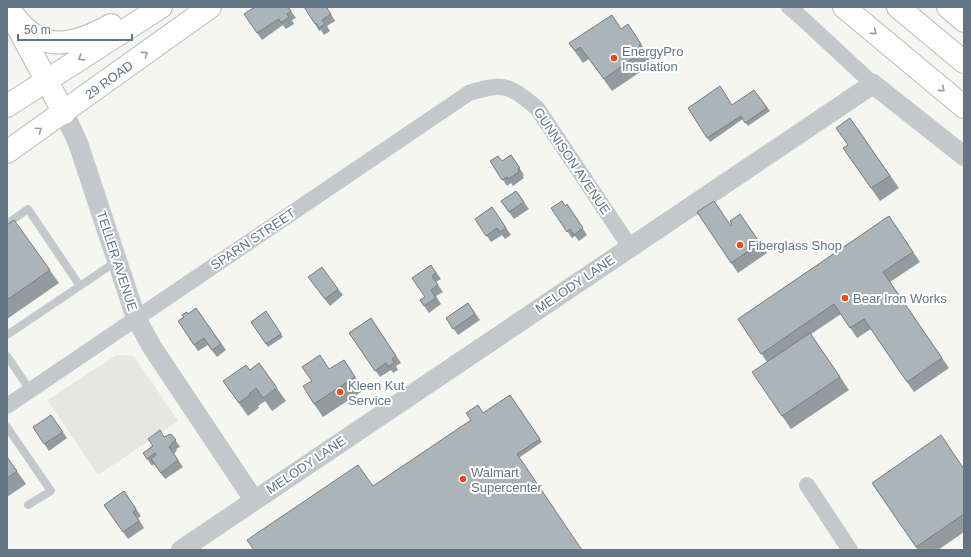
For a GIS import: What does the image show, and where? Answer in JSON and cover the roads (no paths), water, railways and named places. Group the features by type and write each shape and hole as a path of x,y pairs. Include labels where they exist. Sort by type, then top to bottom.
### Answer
{"main road":[{"path":"8,7 19,22 34,36 48,42 59,43 77,41 92,36 143,7"},
{"name":"TELLER AVENUE","path":"8,7 64,113"},
{"path":"7,106 161,7"},
{"name":"29 ROAD","path":"7,152 64,113 210,7"},
{"path":"844,7 964,107"},
{"path":"898,7 964,62"},
{"path":"948,7 964,20"}],"street":[{"path":"789,7 873,84 964,156"},
{"name":"MELODY LANE","path":"181,550 873,84"},
{"name":"GUNNISON AVENUE","path":"504,86 521,94 537,108 630,247"},
{"name":"SPARN STREET","path":"7,406 469,93 487,87 504,86"},
{"name":"TELLER AVENUE","path":"64,113 78,143 136,318 152,347 254,500"},
{"path":"807,484 850,550"}],"lane":[{"path":"7,224 28,209 80,286"},
{"path":"7,335 117,261"},
{"path":"7,356 30,390"},
{"path":"7,426 50,491 28,505"}],"place":[{"name":"EnergyPro Insulation","path":"614,58"},
{"name":"Fiberglass Shop","path":"740,245"},
{"name":"Bear Iron Works","path":"845,298"},
{"name":"Kleen Kut Service","path":"340,392"},
{"name":"Walmart Supercenter","path":"463,479"}]}
